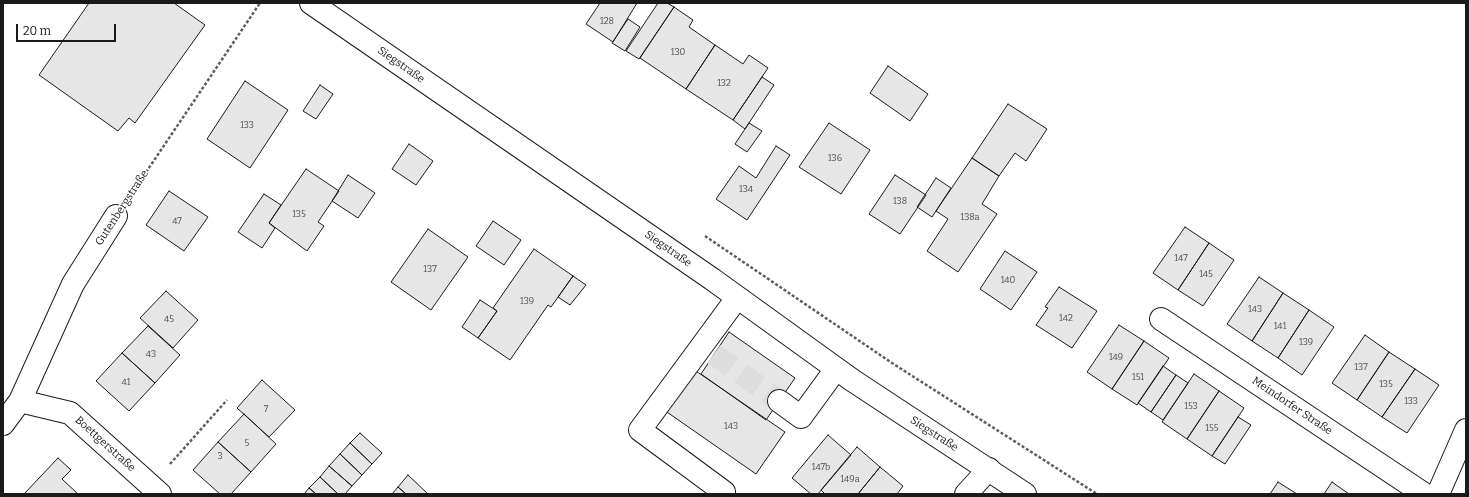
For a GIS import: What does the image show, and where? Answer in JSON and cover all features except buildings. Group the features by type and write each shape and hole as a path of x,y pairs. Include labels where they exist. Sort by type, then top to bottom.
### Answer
{"main road":[{"name":"Siegstraße","path":"311,3 737,298 836,369 1025,494"},
{"name":"Gutenbergstraße","path":"3,424 20,401 73,284 116,216"},
{"path":"724,492 640,430 709,349 737,298"},
{"name":"Meindorfer Straße","path":"1161,319 1424,494"},
{"path":"779,401 801,417 836,369"},
{"name":"Boettgerstraße","path":"20,401 70,413 155,490"},
{"path":"1438,494 1465,437"},
{"path":"966,494 989,469"}],"path":[{"name":"Gutenbergstraße","path":"116,216 260,3"},
{"path":"892,363 1097,494"},
{"path":"155,490 227,400"}],"tunnel":[{"path":"714,354 779,401"}]}
